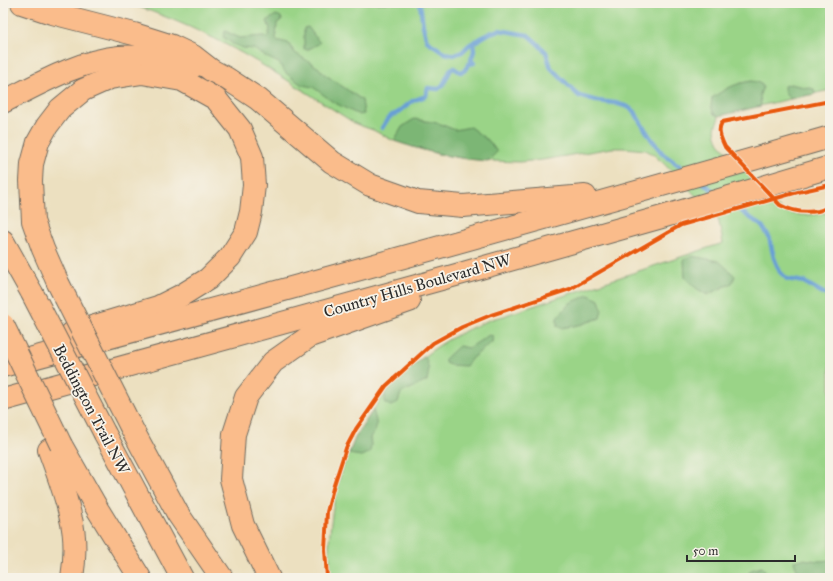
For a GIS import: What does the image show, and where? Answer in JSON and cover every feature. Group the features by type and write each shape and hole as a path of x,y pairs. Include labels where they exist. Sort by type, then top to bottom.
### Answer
{"main road":[{"path":"22,3 52,13 134,34 172,46 193,56 211,70 258,99 332,162 370,185 418,202 463,206 638,192"},
{"path":"3,102 51,78 79,67 95,61 119,57 148,57 211,70"},
{"path":"140,578 98,510 55,447 6,347 158,307 182,295 208,279 230,257 246,232 251,212 254,185 252,158 240,129 216,99 182,80 142,73 110,78 83,90 60,109 47,126 38,142 32,164 31,181 33,221 58,284 131,427 178,514 222,578"},
{"name":"Country Hills Boulevard NW","path":"6,347 150,327 638,192 830,137"},
{"name":"Country Hills Boulevard NW","path":"3,400 456,275 830,167"},
{"name":"Beddington Trail NW","path":"3,240 179,575"},
{"path":"269,578 243,524 231,479 234,434 246,396 273,362 310,336 435,292 456,275"},
{"path":"3,415 14,411 53,386"},
{"path":"55,447 62,485 72,519 75,544 72,578"}],"green space":[{"path":"127,3 830,3 830,90 719,115 715,130 719,143 782,210 799,215 819,214 830,211 830,578 332,578 329,538 338,483 343,467 351,448 372,411 385,394 414,365 448,340 492,319 505,316 723,243 719,222 717,217 662,162 646,150 612,148 542,160 519,162 461,158 438,154 413,147 356,124 242,53 213,38 165,17"},
{"path":"276,15 281,17 282,20 277,23 276,40 288,43 295,53 319,68 323,73 362,100 364,114 359,115 333,102 313,87 302,85 286,73 279,63 254,49 243,48 233,44 223,37 225,31 240,38 262,36 268,37 270,29 267,21"},
{"path":"308,27 320,43 307,50 304,49 304,28"},
{"path":"752,81 761,83 763,87 760,94 761,106 719,116 714,114 711,106 712,98 730,87 740,83"},
{"path":"790,84 814,89 815,94 790,99 784,90 784,86"},
{"path":"414,119 438,123 455,130 470,127 490,142 497,152 488,161 476,160 440,154 394,141 402,127"},
{"path":"691,256 719,261 735,276 732,283 707,295 696,288 685,278 684,260"},
{"path":"589,295 599,300 602,309 600,318 579,325 561,328 557,326 557,318 570,303"},
{"path":"489,335 493,336 492,342 472,358 466,366 450,365 445,363 445,359 459,346 469,348"},
{"path":"425,356 429,369 427,381 401,393 398,402 391,406 385,403 385,393 410,368"},
{"path":"373,410 376,428 370,437 370,452 361,456 349,454 355,438"},
{"path":"803,559 819,561 830,560 830,578 812,578 803,575 799,572 794,561"},
{"path":"762,567 771,578 746,578 751,570"}],"waterway":[{"path":"420,3 423,26 427,41 445,53 454,55 462,52 469,45 490,33 499,30 528,35 546,52 551,68 579,96 628,107 635,112 652,140 663,154 687,171"},
{"path":"382,128 392,115 400,112 416,99 426,96 428,88 438,89 443,85 451,69 454,68 460,72 464,71 469,64 474,63 471,60 474,51 473,43"},
{"path":"701,181 717,194"},
{"path":"731,204 762,226 769,237 774,258 780,272 787,279 804,282 830,297"}],"cycle path":[{"path":"830,101 722,122 720,128 721,138 725,147 780,205 793,210 808,212 822,210 830,206"},
{"path":"327,578 325,550 327,512 346,448 356,429 386,386 433,343 462,327 491,315 570,289 681,225 798,192 830,185"}]}
